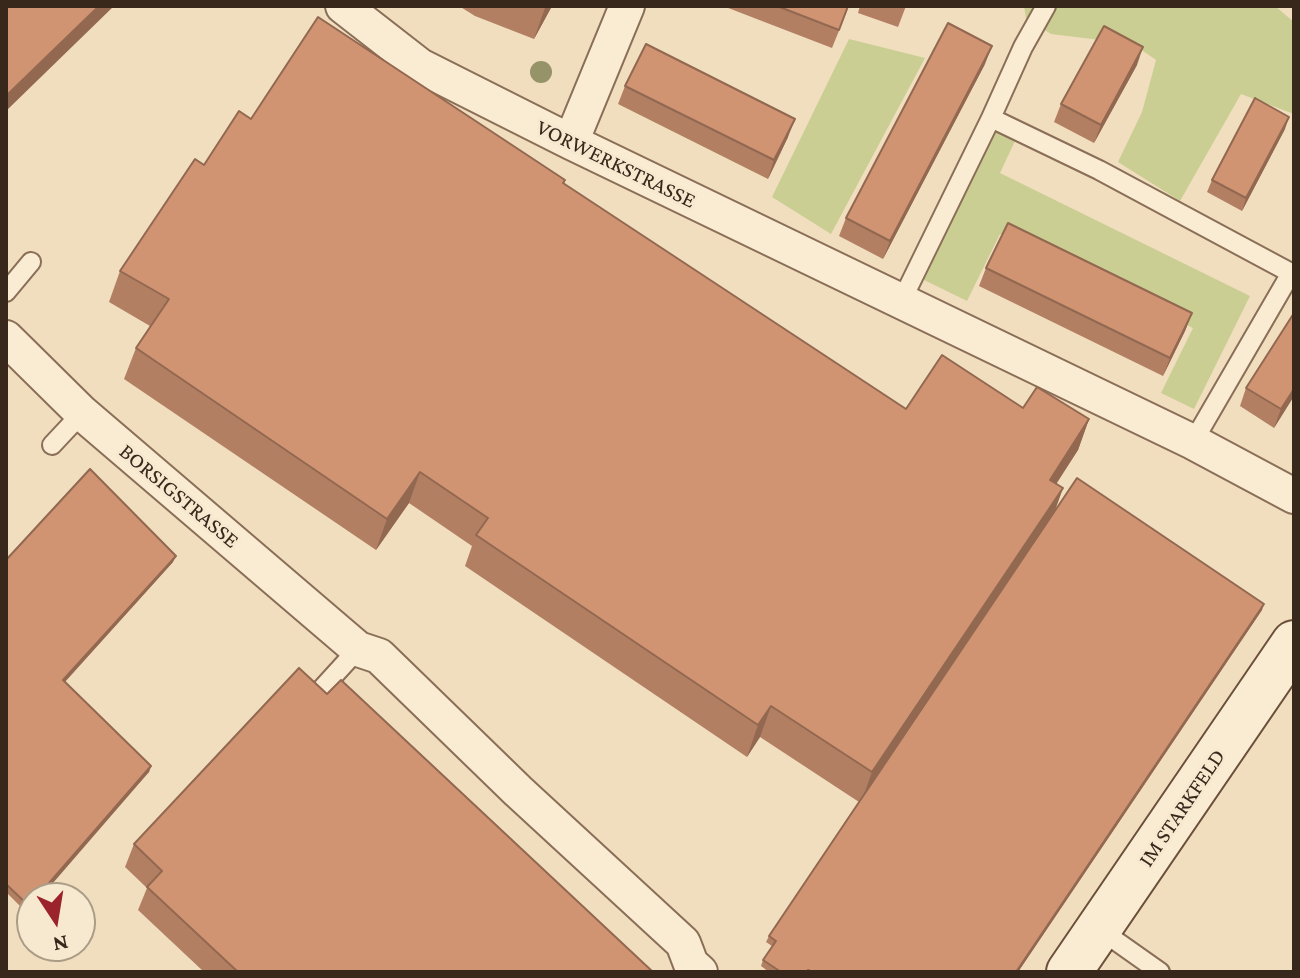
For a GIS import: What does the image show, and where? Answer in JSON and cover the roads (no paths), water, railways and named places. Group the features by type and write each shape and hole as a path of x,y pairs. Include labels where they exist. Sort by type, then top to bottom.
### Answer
{"main road":[{"name":"IM STARKFELD","path":"1069,972 1294,643"}],"street":[{"name":"VORWERKSTRASSE","path":"343,6 420,66 1193,442 1294,496"},
{"path":"571,142 627,6"},
{"name":"BORSIGSTRASSE","path":"6,338 82,413 358,649 379,656 518,791 683,943 692,969"}],"lane":[{"path":"901,302 1023,47 1046,6"},
{"path":"991,118 1099,170 1291,273 1193,442"},
{"path":"6,292 31,262"},
{"path":"52,445 82,413"},
{"path":"306,706 358,649"},
{"path":"1099,929 1160,972"}]}
